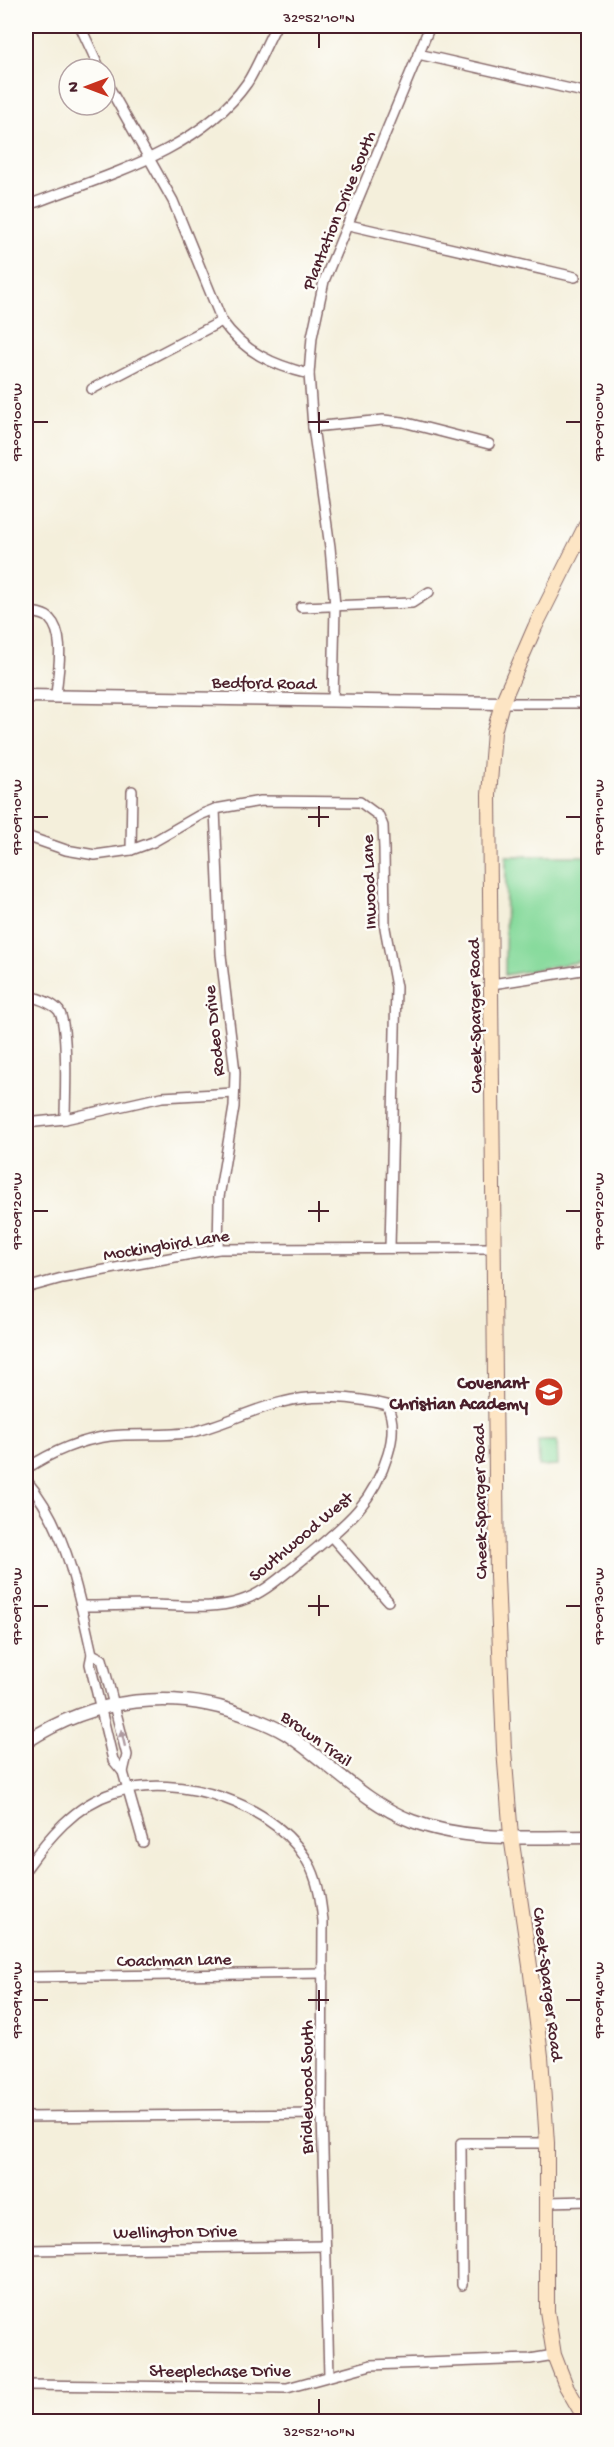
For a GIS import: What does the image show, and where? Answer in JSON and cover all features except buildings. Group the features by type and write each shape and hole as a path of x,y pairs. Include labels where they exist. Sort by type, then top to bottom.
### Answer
{"main road":[{"name":"Cheek-Sparger Road","path":"587,2421 566,2386 554,2355 548,2311 547,2144 540,2045 511,1836 504,1750 498,1587 489,795 494,732 502,703 535,627 588,521"}],"street":[{"path":"80,26 94,57"},
{"path":"26,206 147,158 196,133 247,83 276,26"},
{"name":"Plantation Drive South","path":"333,701 335,606 330,547 313,427 309,374 312,337 324,281 430,26"},
{"path":"418,54 588,93"},
{"path":"117,102 147,158 174,201 222,321 231,334 260,358 309,374"},
{"path":"349,225 575,277"},
{"path":"92,389 222,321"},
{"path":"313,427 383,420 403,422 489,444"},
{"path":"301,607 412,603 429,592"},
{"path":"32,612 47,616 56,627 59,646 56,697"},
{"name":"Bedford Road","path":"26,696 502,703"},
{"path":"502,703 588,703"},
{"path":"131,850 132,791"},
{"name":"Inwood Lane","path":"26,836 81,854 105,854 131,850 153,842 215,809 261,801 360,801 379,816 384,849 385,928 396,987 390,1248"},
{"name":"Rodeo Drive","path":"215,809 221,955 235,1072 219,1197 218,1249"},
{"path":"492,984 588,969"},
{"path":"26,995 50,1004 58,1011 61,1018 64,1037 65,1119"},
{"path":"26,1123 65,1119 162,1097 234,1093"},
{"name":"Mockingbird Lane","path":"26,1288 62,1278 218,1249 494,1248"},
{"name":"Southwood West","path":"26,1469 43,1457 87,1441 109,1436 191,1432 284,1401 331,1398 373,1401 387,1405 391,1413 392,1436 380,1476 369,1498 331,1536 271,1585 242,1601 195,1607 81,1606"},
{"path":"26,1480 46,1508 64,1544 92,1654 90,1664 113,1760 123,1772 143,1842"},
{"path":"331,1536 388,1601"},
{"path":"92,1654 102,1659 115,1704 127,1755 123,1772"},
{"name":"Brown Trail","path":"26,1742 73,1716 115,1704 150,1700 186,1701 219,1706 242,1713 284,1732 360,1791 411,1820 457,1833 588,1837"},
{"name":"Bridlewood South","path":"26,1869 57,1830 76,1813 98,1799 128,1789 172,1786 224,1796 248,1808 291,1840 311,1866 320,1894 323,1921 322,2114 329,2376"},
{"name":"Coachman Lane","path":"26,1977 323,1973"},
{"path":"26,2116 322,2114"},
{"path":"462,2285 461,2144 547,2144"},
{"path":"547,2202 588,2201"},
{"name":"Wellington Drive","path":"26,2250 325,2246"},
{"name":"Steeplechase Drive","path":"26,2385 266,2389 300,2386 371,2365 530,2359 554,2355"}],"green space":[{"path":"506,856 588,856 588,960 505,975"},
{"path":"538,1441 557,1441 558,1465 539,1466"}],"place":[{"name":"Covenant Christian Academy","path":"549,1392"}]}
